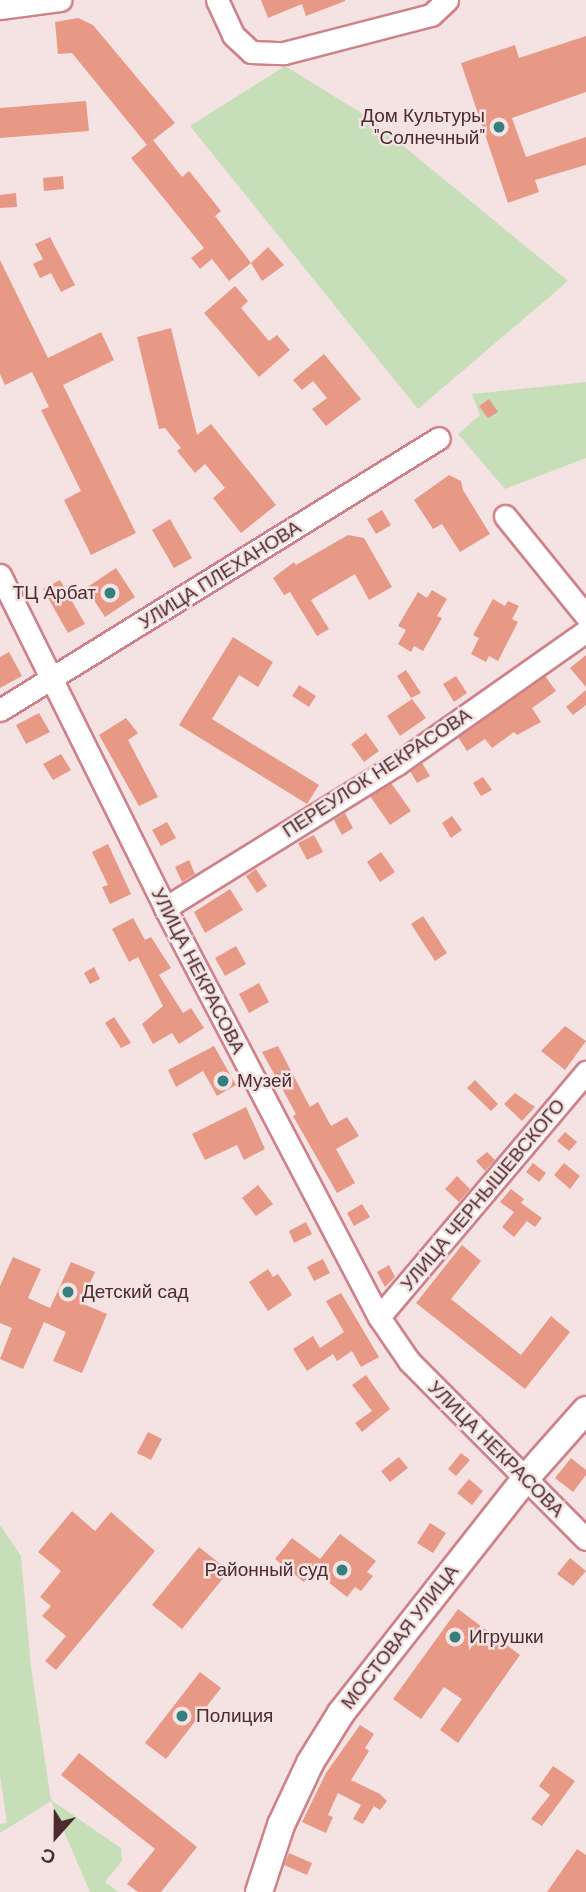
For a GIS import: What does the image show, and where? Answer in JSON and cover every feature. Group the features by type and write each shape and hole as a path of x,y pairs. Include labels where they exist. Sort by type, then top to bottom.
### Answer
{"main road":[{"name":"МОСТОВАЯ УЛИЦА","path":"259,1892 281,1825 310,1763 341,1713 525,1479 586,1410"}],"street":[{"path":"0,8 60,0"},
{"path":"217,0 233,35 251,52 284,52 431,15 447,0"},
{"name":"УЛИЦА ПЛЕХАНОВА","path":"0,710 439,438"},
{"path":"505,516 586,617"},
{"name":"УЛИЦА НЕКРАСОВА","path":"0,575 165,908 379,1317 410,1361 586,1538"},
{"name":"ПЕРЕУЛОК НЕКРАСОВА","path":"165,908 397,764 586,631"},
{"name":"УЛИЦА ЧЕРНЫШЕВСКОГО","path":"379,1317 586,1072"}],"green space":[{"path":"285,66 368,117 568,281 418,409 190,126"},
{"path":"586,382 586,458 505,489 458,434 480,415 472,394"},
{"path":"0,1525 21,1556 31,1667 51,1800 121,1848 122,1861 105,1882 118,1892 90,1892 51,1801 0,1833 0,1824 7,1823 0,1776"}],"building":[{"path":"261,0 345,1 306,16 302,4 268,18"},
{"path":"78,18 93,25 175,123 147,145 72,53 58,54 55,22"},
{"name":"Дом Культуры \"Солнечный\"","path":"586,36 586,92 512,118 526,157 586,137 586,165 535,180 539,192 508,203 461,63 515,45 519,58"},
{"path":"86,101 89,131 0,138 0,108"},
{"path":"153,140 182,177 189,171 221,211 215,216 251,263 229,281 212,259 200,269 191,258 204,248 131,158"},
{"path":"63,176 64,189 44,191 43,178"},
{"path":"16,193 17,207 0,208 0,195"},
{"path":"50,237 75,285 61,292 51,273 40,278 33,264 43,259 35,244"},
{"path":"268,247 284,265 262,281 251,263"},
{"path":"0,260 48,358 101,332 114,360 63,385 136,533 91,555 64,500 81,491 41,410 49,407 32,372 5,385 0,374"},
{"path":"235,286 248,301 241,308 269,341 277,335 290,350 259,377 204,313"},
{"path":"171,328 197,435 211,424 276,505 241,533 213,498 225,488 205,464 195,473 177,451 181,448 165,428 159,429 137,337"},
{"path":"324,354 361,399 326,426 312,409 327,398 313,381 302,390 293,380"},
{"path":"489,399 498,412 488,418 479,406"},
{"path":"449,475 461,481 463,490 490,534 460,552 442,524 433,529 414,500"},
{"path":"382,510 391,525 376,534 367,519"},
{"path":"170,519 192,558 174,568 152,530"},
{"path":"348,535 364,538 392,587 369,600 355,574 311,600 329,629 317,636 290,592 284,595 273,578 294,562 296,565"},
{"name":"ТЦ Арбат","path":"116,568 135,597 105,617 86,588"},
{"path":"60,580 85,624 68,633 43,589"},
{"path":"432,590 447,599 437,616 442,618 423,651 414,646 411,652 398,644 406,630 398,626 418,592 427,598"},
{"path":"493,599 505,606 508,601 519,606 512,619 518,622 498,661 489,656 486,662 471,654 479,638 473,635"},
{"path":"233,637 273,662 258,687 239,675 212,719 319,785 307,804 179,725"},
{"path":"9,652 22,676 0,688 0,657"},
{"path":"586,655 586,687 570,668"},
{"path":"406,670 421,693 411,698 397,676"},
{"path":"456,676 467,693 454,702 443,684"},
{"path":"545,676 556,691 532,708 541,722 517,735 514,732 492,748 485,739 467,751 458,737"},
{"path":"299,685 316,696 309,707 292,696"},
{"path":"586,690 586,705 573,715 566,707"},
{"path":"412,699 426,718 400,736 387,716"},
{"path":"39,713 50,732 26,744 16,725"},
{"path":"126,718 138,733 128,740 158,797 139,806 99,735"},
{"path":"366,733 379,751 364,762 351,744"},
{"path":"61,754 71,770 53,780 43,764"},
{"path":"422,763 430,776 417,783 410,771"},
{"path":"483,777 492,790 481,796 473,783"},
{"path":"391,783 411,811 390,825 370,796"},
{"path":"345,813 353,828 342,835 334,820"},
{"path":"452,816 462,830 451,838 442,823"},
{"path":"167,822 176,838 161,846 152,830"},
{"path":"314,835 323,852 307,860 298,843"},
{"path":"108,844 131,894 110,904 102,887 108,885 92,852"},
{"path":"381,852 395,872 380,882 367,862"},
{"path":"189,860 195,874 182,882 175,867"},
{"path":"256,869 267,886 257,893 246,876"},
{"path":"230,889 243,910 205,933 194,912"},
{"path":"423,916 447,953 435,961 411,924"},
{"path":"133,918 145,940 151,937 171,968 159,975 183,1013 191,1008 204,1028 179,1044 172,1033 153,1044 142,1024 163,1006 138,957 129,962 112,929"},
{"path":"236,946 246,964 225,976 215,958"},
{"path":"94,967 100,979 90,984 84,973"},
{"path":"259,983 269,1002 249,1013 239,994"},
{"path":"114,1017 131,1043 121,1048 105,1023"},
{"path":"565,1026 586,1041 565,1070 541,1051"},
{"path":"214,1046 236,1085 217,1096 203,1071 176,1087 168,1070"},
{"path":"278,1046 310,1107 318,1102 331,1126 347,1117 359,1136 336,1149 355,1183 337,1193 293,1116 296,1114 262,1052"},
{"path":"475,1080 498,1104 491,1111 467,1088"},
{"path":"515,1093 535,1107 522,1121 504,1104"},
{"path":"246,1107 265,1149 244,1160 237,1145 205,1160 192,1134"},
{"path":"565,1132 577,1142 569,1151 557,1141"},
{"path":"487,1152 495,1160 485,1171 476,1161"},
{"path":"533,1163 546,1173 539,1182 526,1172"},
{"path":"564,1163 580,1176 570,1189 554,1175"},
{"path":"457,1176 470,1189 459,1202 445,1189"},
{"path":"258,1185 273,1204 256,1216 242,1198"},
{"path":"511,1189 524,1199 521,1203 542,1218 535,1227 527,1221 514,1237 502,1227 514,1212 500,1202"},
{"path":"362,1204 370,1217 354,1226 347,1213"},
{"path":"306,1222 312,1234 294,1243 289,1231"},
{"path":"462,1245 481,1261 451,1299 521,1355 551,1316 570,1332 525,1389 416,1303"},
{"path":"13,1257 41,1269 28,1298 50,1308 71,1262 95,1272 81,1303 107,1314 82,1373 53,1361 66,1332 44,1322 23,1369 0,1359 12,1328 0,1323 0,1286"},
{"path":"323,1259 330,1273 314,1281 307,1267"},
{"path":"389,1265 395,1277 385,1287 377,1272"},
{"path":"268,1269 273,1277 278,1274 292,1295 268,1311 249,1282"},
{"path":"341,1293 379,1357 361,1367 352,1351 337,1361 333,1354 307,1371 293,1349 313,1336 320,1348 344,1332 326,1301"},
{"path":"366,1375 390,1409 362,1432 355,1423 372,1411 352,1385"},
{"path":"148,1432 162,1439 151,1460 137,1453"},
{"path":"461,1453 470,1460 456,1476 448,1469"},
{"path":"399,1457 408,1468 390,1482 381,1471"},
{"path":"571,1458 586,1470 586,1475 573,1492 555,1478"},
{"path":"469,1479 483,1491 472,1505 457,1493"},
{"path":"72,1511 95,1531 111,1512 155,1551 56,1670 45,1661 66,1636 42,1616 51,1606 40,1597 61,1571 38,1552"},
{"path":"430,1523 446,1533 433,1553 417,1543"},
{"path":"340,1534 376,1561 367,1572 373,1576 361,1591 355,1587 347,1597 313,1570 304,1582 275,1559 292,1538 320,1559"},
{"path":"199,1547 229,1571 182,1629 152,1605"},
{"path":"570,1558 586,1571 573,1586 557,1574"},
{"path":"458,1609 520,1655 458,1743 440,1730 462,1699 444,1687 421,1719 393,1699"},
{"path":"200,1672 221,1688 166,1759 145,1743"},
{"path":"360,1725 374,1734 365,1748 369,1751 351,1780 380,1794 387,1801 380,1810 374,1806 363,1824 353,1819 361,1805 338,1793 328,1815 333,1817 326,1833 302,1822 326,1773"},
{"path":"79,1753 197,1847 161,1892 138,1892 127,1884 155,1849 61,1775"},
{"path":"553,1766 575,1781 542,1826 531,1819 550,1795 539,1786"},
{"path":"577,1849 586,1855 586,1892 547,1892"},
{"path":"289,1853 312,1863 307,1875 284,1865"}],"place":[{"name":"Дом Культуры \"Солнечный\"","path":"499,127"},
{"name":"ТЦ Арбат","path":"110,593"},
{"name":"Музей","path":"223,1081"},
{"name":"Детский сад","path":"68,1292"},
{"name":"Районный суд","path":"342,1570"},
{"name":"Игрушки","path":"455,1637"},
{"name":"Полиция","path":"182,1716"}]}
